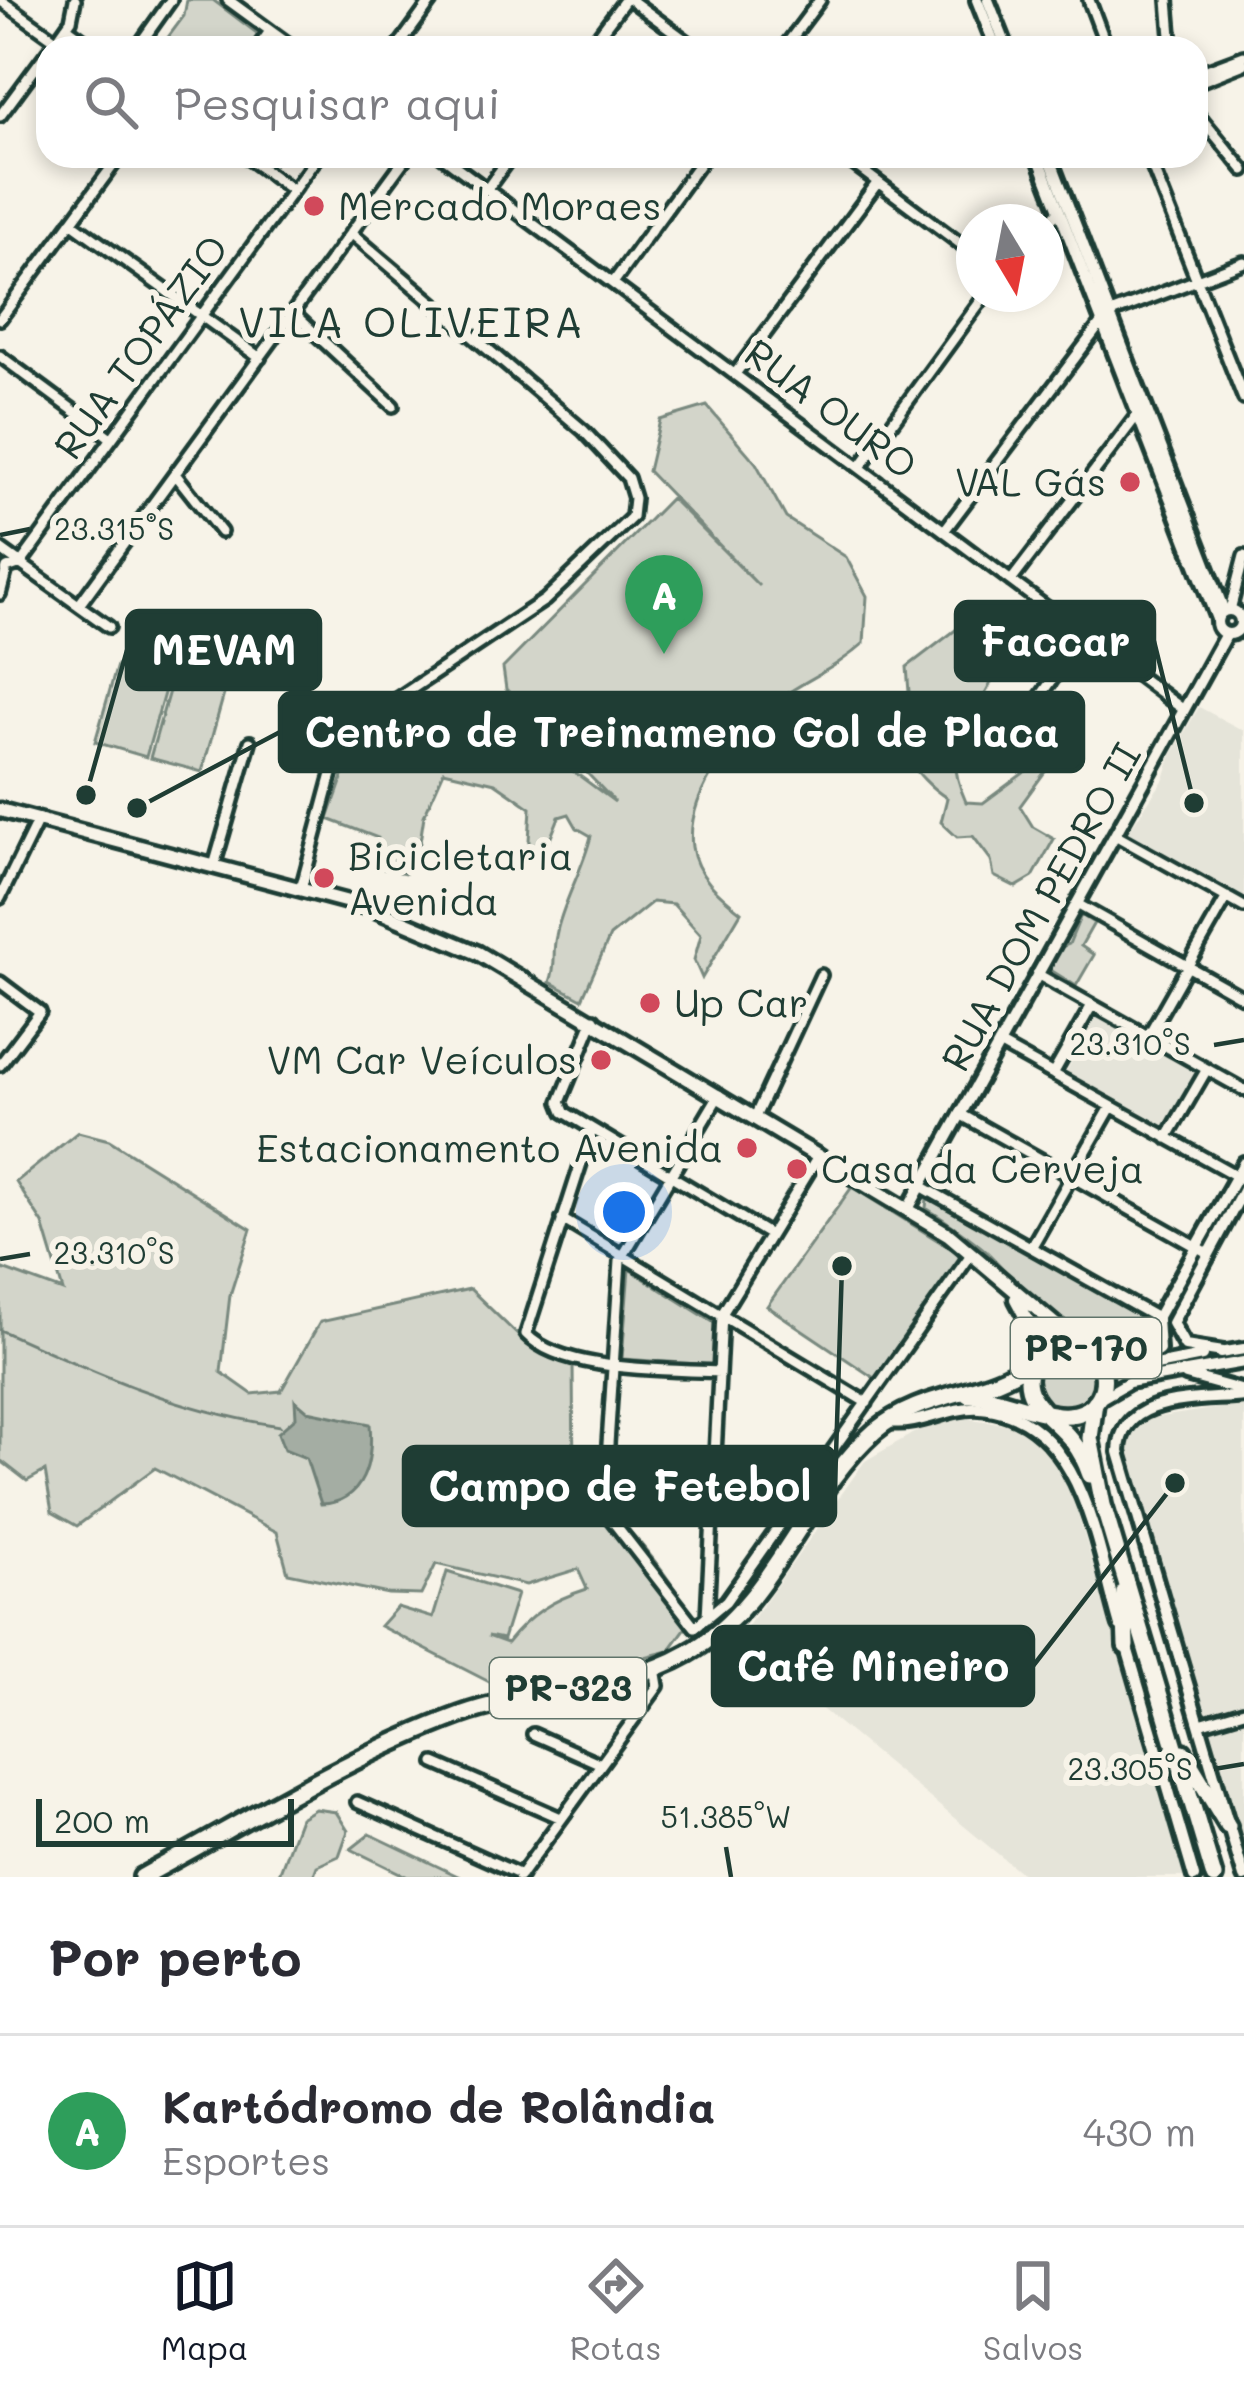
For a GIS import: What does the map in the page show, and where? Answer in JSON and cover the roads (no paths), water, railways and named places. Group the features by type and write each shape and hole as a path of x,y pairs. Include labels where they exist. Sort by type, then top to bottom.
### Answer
{"highway":[{"name":"PR-170","path":"1103,1505 1078,1449 1028,1388 1033,1359 1052,1344 1083,1347 1103,1376 1090,1438 1103,1505 1214,1877"},
{"name":"PR-323","path":"142,1877 416,1732 500,1704 655,1668 693,1651 728,1623 855,1454 887,1421 917,1405 1004,1378 1033,1359"},
{"name":"PR-323","path":"917,1405 988,1395 1044,1412"},
{"name":"PR-170","path":"1044,1412 1075,1416 1096,1402"},
{"path":"1123,1571 1126,1646"},
{"path":"1172,1735 1228,1826"}],"main road":[{"path":"0,810 301,889 430,930 519,974 908,1209 972,1253 1083,1347"},
{"path":"1013,1292 1032,1329 1033,1359"}],"street":[{"path":"0,0 40,36"},
{"path":"60,36 75,0"},
{"path":"146,36 171,0"},
{"path":"406,36 432,0"},
{"path":"599,36 628,0 679,36"},
{"path":"793,36 820,0"},
{"path":"977,0 991,36"},
{"path":"988,0 1002,36"},
{"path":"1089,0 1102,36"},
{"path":"1168,0 1171,36"},
{"path":"230,1 277,36"},
{"path":"66,27 78,36"},
{"path":"266,36 270,31"},
{"path":"1208,74 1244,60"},
{"path":"0,116 36,68"},
{"path":"1208,126 1244,170"},
{"path":"0,319 111,168"},
{"path":"262,168 292,190"},
{"name":"RUA TOPÁZIO","path":"0,594 13,562 111,438 309,168"},
{"path":"79,605 398,168"},
{"name":"RUA OURO","path":"458,168 1184,710"},
{"path":"487,189 502,168"},
{"path":"613,283 696,168"},
{"path":"859,168 956,240"},
{"path":"1043,168 1056,204"},
{"path":"1052,168 1105,318"},
{"path":"1153,168 1244,399"},
{"path":"735,374 878,182"},
{"path":"71,221 260,358"},
{"path":"1064,223 1227,613 1242,628 1226,634 1227,613 1244,556"},
{"path":"301,889 338,752 350,730 545,600 632,517 634,498 628,478 584,431 351,233"},
{"path":"944,531 1105,318 1244,262"},
{"path":"860,467 973,312"},
{"path":"293,314 393,406"},
{"path":"0,356 111,438"},
{"path":"1011,581 1141,410"},
{"path":"176,475 221,532"},
{"path":"0,549 109,628"},
{"path":"1227,613 1244,580"},
{"name":"RUA DOM PEDRO II","path":"908,1209 1226,634"},
{"path":"1040,697 1084,635"},
{"path":"214,866 250,742"},
{"path":"0,898 38,820"},
{"path":"1115,835 1244,907"},
{"path":"1148,1036 1227,897"},
{"path":"1077,904 1244,998"},
{"path":"1037,974 1244,1090"},
{"path":"755,1117 821,976"},
{"path":"0,982 40,1012 0,1065"},
{"path":"1053,1074 1092,1005"},
{"path":"594,1019 560,1102 564,1112 770,1235"},
{"path":"998,1044 1242,1182"},
{"path":"1167,1138 1207,1069"},
{"path":"719,1095 623,1255 605,1490 611,1519 695,1627 726,1601 972,1253"},
{"path":"1032,1246 1111,1107"},
{"path":"960,1114 1203,1250"},
{"path":"592,1129 526,1334 535,1343 612,1366 719,1372"},
{"path":"707,1618 722,1314 819,1155"},
{"path":"1128,1362 1143,1361 1159,1350 1157,1318 1242,1182 1244,1163"},
{"path":"921,1186 1157,1318"},
{"path":"562,1219 867,1403"},
{"path":"1203,1250 1172,1324 1185,1346 1223,1352"},
{"path":"1083,1347 1147,1366 1244,1349"},
{"path":"1096,1402 1129,1382 1244,1362"},
{"path":"1171,1375 1210,1378 1244,1393"},
{"path":"1244,1393 1149,1408 1131,1418 1119,1440 1120,1460 1244,1877"},
{"path":"887,1421 912,1423 945,1410 988,1409 1026,1424 1049,1442 1074,1474 1194,1877"},
{"path":"605,1490 797,1501"},
{"path":"357,1802 520,1876 658,1686 655,1668"},
{"path":"1199,1724 1244,1711"},
{"path":"533,1734 601,1764"},
{"path":"435,1763 561,1818"}],"waterway":[{"path":"0,1330 171,1400 280,1426"}],"place":[{"name":"Mercado Moraes","path":"314,206"},
{"name":"VAL Gás","path":"1130,482"},
{"name":"Kartódromo de Rolândia","path":"664,654"},
{"name":"MEVAM","path":"86,795"},
{"name":"Faccar","path":"1194,803"},
{"name":"Centro de Treinameno Gol de Placa","path":"137,808"},
{"name":"Bicicletaria Avenida","path":"324,878"},
{"name":"Up Car","path":"650,1003"},
{"name":"VM Car Veículos","path":"601,1060"},
{"name":"Estacionamento Avenida","path":"747,1148"},
{"name":"Casa da Cerveja","path":"797,1169"},
{"name":"Campo de Fetebol","path":"842,1266"},
{"name":"Café Mineiro","path":"1175,1483"}],"district":[{"name":"VILA OLIVEIRA","path":"412,323"}]}
